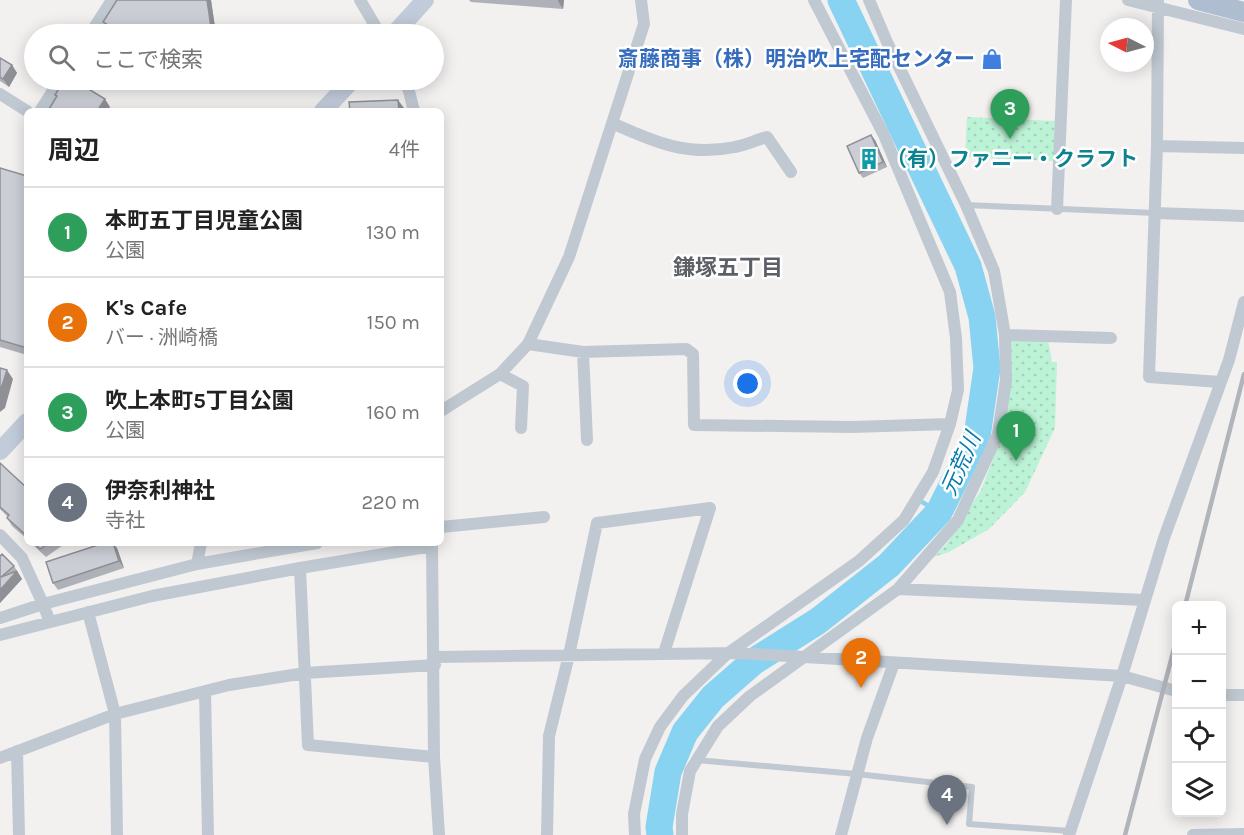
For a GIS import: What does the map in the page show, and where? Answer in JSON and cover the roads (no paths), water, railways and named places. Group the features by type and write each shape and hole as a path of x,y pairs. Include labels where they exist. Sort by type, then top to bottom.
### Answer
{"main road":[{"path":"403,24 425,0"},
{"path":"1198,0 1244,12"},
{"path":"326,108 343,90"},
{"path":"0,451 24,428"}],"street":[{"path":"96,24 112,0"},
{"path":"360,0 374,24"},
{"path":"444,409 500,374 528,344 569,257 644,24 641,0"},
{"path":"635,835 634,814 645,759 660,727 683,696 732,653 859,561 904,520 933,472 950,424 958,390 957,338 950,292 884,135 814,0"},
{"path":"682,835 682,814 690,771 718,726 750,696 898,589 957,520 998,434 1006,380 1005,335 994,272 966,205 869,0"},
{"path":"1057,209 1066,0"},
{"path":"1128,0 1158,4 1244,29"},
{"path":"1158,4 1155,213 1149,377 1221,382"},
{"path":"42,108 54,90"},
{"path":"409,90 413,108"},
{"path":"0,94 24,109"},
{"path":"612,123 659,144 702,151 736,147 767,137 791,172"},
{"path":"1156,146 1244,148"},
{"path":"1155,213 1244,216"},
{"path":"1070,833 1122,676 1164,538 1229,360 1244,302"},
{"path":"1005,335 1112,338"},
{"path":"528,344 583,352 686,349 693,354 694,425 852,427 950,424"},
{"path":"583,352 588,440"},
{"path":"500,374 523,386 521,428"},
{"path":"547,835 549,735 569,655 597,523 710,508 664,653"},
{"path":"444,527 544,517"},
{"path":"0,535 22,558 50,622"},
{"path":"197,564 200,546"},
{"path":"0,618 43,604 197,564 300,546"},
{"path":"0,635 152,596 421,546"},
{"path":"432,546 435,661 434,757 439,835"},
{"path":"300,568 308,745 434,757"},
{"path":"898,589 1144,600"},
{"path":"88,612 115,714 117,835"},
{"path":"0,758 115,714 229,685 305,673 435,661 569,655 732,653 1122,676 1172,691"},
{"path":"841,835 867,738 894,663"},
{"path":"205,692 208,835"},
{"path":"1226,695 1244,695"},
{"path":"17,751 19,835"},
{"path":"1193,835 1244,834"}],"lane":[{"path":"966,205 1155,213"},
{"path":"696,760 972,787 969,824 1070,833"}],"waterway":[{"name":"元荒川","path":"660,835 659,827 668,772 685,732 713,697 753,662 818,621 889,565 939,512 977,436 987,368 982,317 968,266 841,0"},
{"path":"922,502 939,512"}],"railway":[{"path":"1186,601 1244,374"},
{"path":"1125,835 1172,655"}],"place":[{"name":"斎藤商事（株）明治吹上宅配センター","path":"992,59"},
{"name":"吹上本町5丁目公園","path":"1010,139"},
{"name":"（有）ファニー・クラフト","path":"869,159"},
{"name":"本町五丁目児童公園","path":"1016,461"},
{"name":"K's Cafe","path":"861,688"},
{"name":"伊奈利神社","path":"947,825"}],"district":[{"name":"鎌塚五丁目","path":"728,268"}]}
